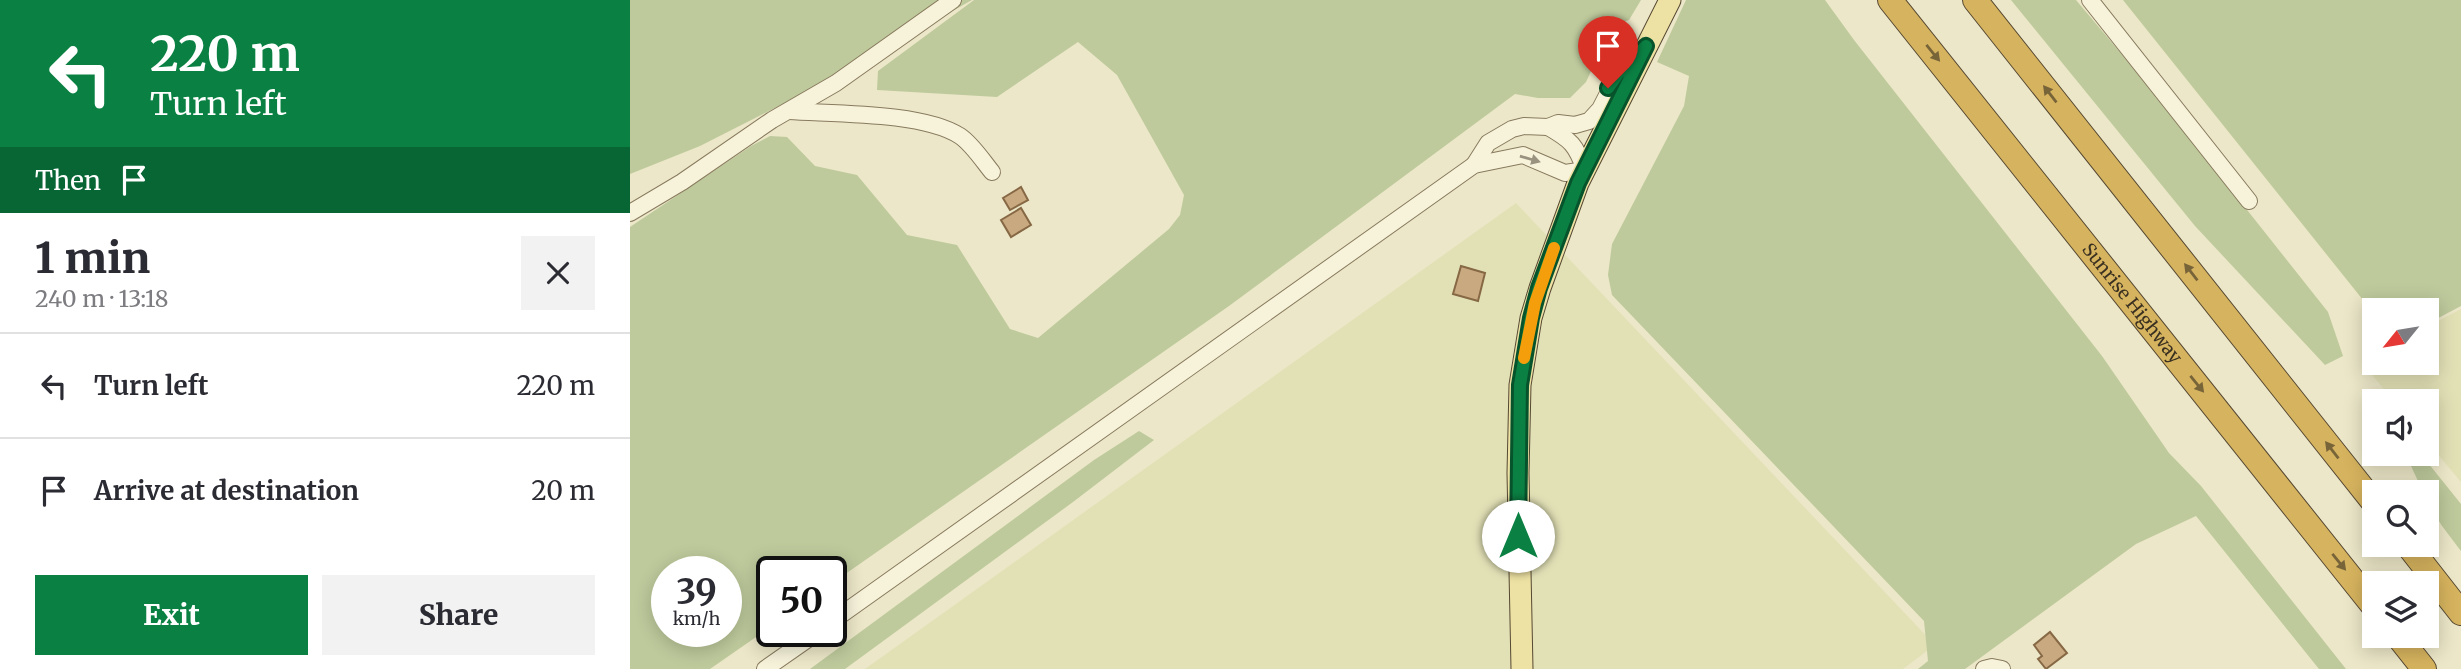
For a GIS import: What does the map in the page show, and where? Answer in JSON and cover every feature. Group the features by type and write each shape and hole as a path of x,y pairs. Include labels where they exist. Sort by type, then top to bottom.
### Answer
{"highway":[{"name":"Sunrise Highway","path":"1890,0 2362,592"},
{"path":"1975,0 2362,488"},
{"path":"2417,557 2461,613"},
{"path":"2407,648 2424,669"}],"main road":[{"path":"1522,669 1518,472 1520,385 1528,331 1539,288 1585,170 1670,0"}],"street":[{"path":"630,213 682,182 789,110 836,83 953,0"},
{"path":"2090,0 2249,201"},
{"path":"847,611 1474,165 1488,144 1512,129 1524,126 1548,127 1558,123 1576,125 1589,121 1600,109 1618,74 1646,46"},
{"path":"789,110 898,118 934,124 962,137 992,172"},
{"path":"1474,165 1523,155 1565,173 1585,170 1578,152 1568,138 1548,127"},
{"path":"765,669 796,647"},
{"path":"1984,669 2002,669"}],"green space":[{"path":"630,0 972,0 832,79 700,146 630,174"},
{"path":"974,0 1641,0 1629,20 1612,26 1586,82 1570,98 1538,98 1515,94 1229,306 847,573 847,556 756,556 756,637 742,647 742,556 651,556 651,647 742,647 710,669 630,669 630,227 751,146 770,136 787,137 815,166 857,175 907,235 957,245 1010,329 1038,338 1169,229 1180,215 1184,195 1117,75 1078,42 997,97 877,90 878,71"},
{"path":"1686,0 1825,0 2102,356 2169,453 2201,486 2346,669 2319,669 2196,516 2136,544 1965,669 1918,669 1928,661 1924,621 1612,295 1608,275 1612,244 1684,106 1689,76 1657,62"},
{"path":"2011,0 2076,0 2156,95 2328,312 2343,356 2325,365 2195,226"},
{"path":"2123,0 2461,0 2461,306 2440,317 2440,298 2362,299"},
{"path":"1516,203 1935,645 1903,669 865,669"},
{"path":"2461,309 2461,482 2439,455 2439,389 2384,389 2372,375 2439,375 2440,320"},
{"path":"1139,431 1154,440 845,669 810,669 840,647 847,647 847,642 1094,460"},
{"path":"2411,466 2430,466 2461,504 2461,551 2439,521 2439,480 2417,480"}],"building":[{"path":"1021,187 1028,200 1010,210 1003,198"},
{"path":"1021,208 1031,225 1011,237 1001,220"},
{"path":"1461,266 1485,273 1478,301 1453,294"},
{"path":"2050,632 2067,653 2046,669 2038,659 2042,656 2034,645"}],"slow traffic":[{"path":"1524,358 1539,288 1554,248"}],"route":[{"path":"1518,536 1520,385 1531,318 1539,288 1578,183 1646,46 1608,88"}]}
